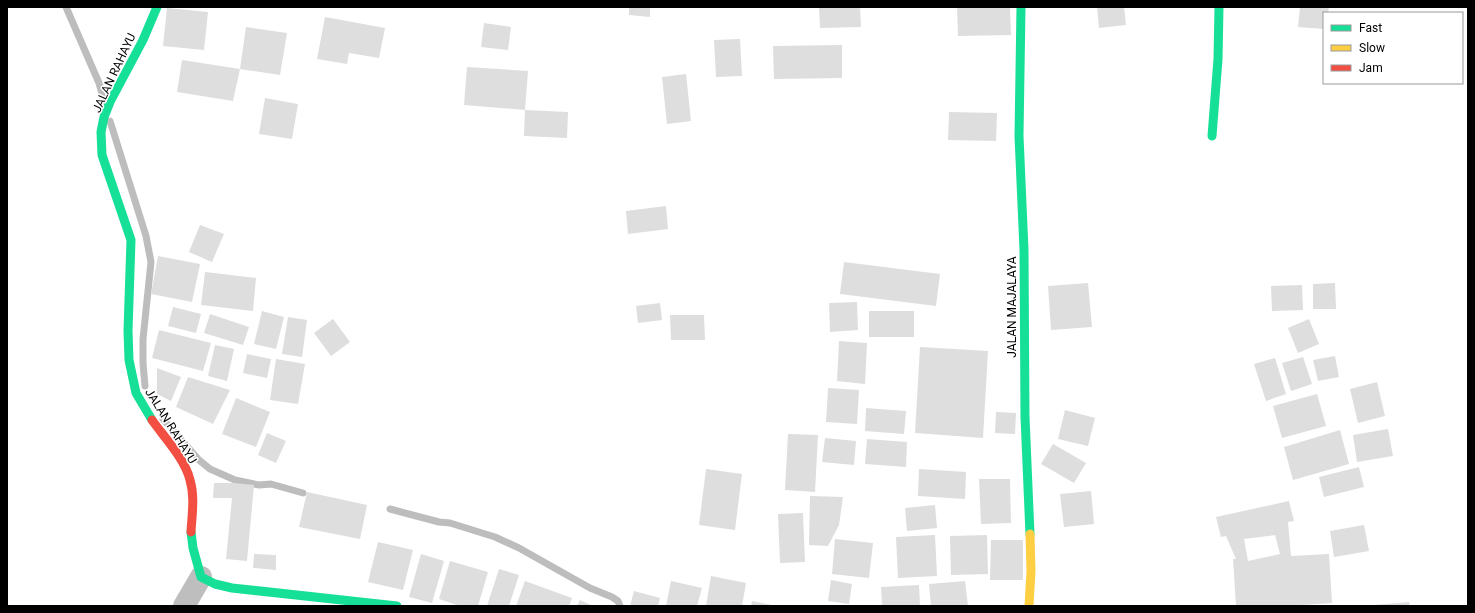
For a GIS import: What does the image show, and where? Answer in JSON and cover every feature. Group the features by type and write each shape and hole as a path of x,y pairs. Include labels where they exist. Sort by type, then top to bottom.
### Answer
{"street":[{"name":"JALAN RAHAYU","path":"157,7 143,40 110,102 104,118 102,132 102,155 131,240 128,331 129,360 136,393 151,419 183,463 190,479 193,499 191,534 201,578"},
{"name":"JALAN MAJALAYA","path":"1021,7 1019,136 1024,250 1025,417 1031,571 1029,606"},
{"path":"1212,136 1218,59 1219,7"},
{"path":"184,606 201,578 215,584 232,588 303,601 397,606"}],"building":[{"path":"629,7 650,7 650,17 629,15"},
{"path":"819,7 860,7 861,27 820,28"},
{"path":"957,7 1010,7 1011,35 958,36"},
{"path":"1097,7 1124,7 1126,25 1099,28"},
{"path":"1300,7 1329,7 1328,12 1323,12 1323,29 1298,27"},
{"path":"167,8 208,12 204,50 163,46"},
{"path":"325,17 385,28 379,58 349,53 347,64 317,59"},
{"path":"484,23 511,27 508,50 481,47"},
{"path":"246,27 287,33 280,75 240,69"},
{"path":"740,39 742,76 716,77 714,40"},
{"path":"842,45 842,78 774,79 773,46"},
{"path":"182,60 240,69 233,101 177,92"},
{"path":"467,67 528,71 525,110 464,105"},
{"path":"686,74 691,121 667,124 662,77"},
{"path":"265,98 298,104 292,139 259,134"},
{"path":"525,110 568,112 567,138 524,136"},
{"path":"949,112 997,113 996,141 948,140"},
{"path":"666,206 668,229 628,234 626,211"},
{"path":"200,225 224,234 212,262 189,252"},
{"path":"158,256 200,264 192,302 151,294"},
{"path":"844,262 940,274 936,306 840,294"},
{"path":"205,272 256,278 253,311 201,305"},
{"path":"1088,283 1092,327 1051,330 1048,286"},
{"path":"1335,283 1336,309 1313,309 1313,284"},
{"path":"1302,285 1303,310 1272,311 1271,286"},
{"path":"857,302 858,330 830,332 829,303"},
{"path":"660,303 662,320 638,323 636,306"},
{"path":"173,307 201,314 196,333 168,326"},
{"path":"262,311 284,317 276,349 254,344"},
{"path":"869,311 914,311 914,337 869,337"},
{"path":"210,314 249,327 243,345 204,333"},
{"path":"670,315 704,315 705,340 671,340"},
{"path":"288,317 307,320 302,357 282,354"},
{"path":"333,319 350,342 331,356 314,333"},
{"path":"1309,319 1319,344 1298,353 1288,328"},
{"path":"159,330 211,343 203,371 152,358"},
{"path":"839,341 867,343 865,384 837,381"},
{"path":"215,345 234,349 227,381 208,376"},
{"path":"920,347 988,351 983,438 915,433"},
{"path":"247,354 271,359 267,378 243,373"},
{"path":"1335,356 1339,377 1318,381 1313,360"},
{"path":"1303,357 1312,384 1291,391 1282,363"},
{"path":"1275,358 1286,394 1266,401 1254,364"},
{"path":"276,359 305,364 298,404 270,400"},
{"path":"157,368 181,377 171,401 157,394"},
{"path":"188,377 230,390 213,424 176,407"},
{"path":"1377,382 1385,416 1358,423 1350,389"},
{"path":"828,388 859,390 857,424 826,422"},
{"path":"1317,394 1326,426 1282,438 1273,406"},
{"path":"236,398 270,412 256,447 222,434"},
{"path":"866,408 906,411 904,434 865,431"},
{"path":"1065,410 1095,418 1088,446 1058,439"},
{"path":"996,412 1016,413 1015,434 995,433"},
{"path":"1388,429 1393,456 1357,462 1353,435"},
{"path":"1340,430 1349,464 1293,480 1284,447"},
{"path":"267,433 286,441 276,463 258,455"},
{"path":"788,434 818,435 815,492 785,490"},
{"path":"825,438 856,441 854,465 822,462"},
{"path":"867,439 907,442 906,467 865,464"},
{"path":"1053,444 1086,463 1074,483 1041,464"},
{"path":"1359,467 1364,487 1324,497 1319,477"},
{"path":"706,469 742,474 735,530 699,525"},
{"path":"919,469 966,472 965,499 918,496"},
{"path":"979,479 1010,479 1011,523 981,524"},
{"path":"214,483 254,485 247,561 226,559 232,498 213,498"},
{"path":"1091,491 1094,524 1064,527 1060,494"},
{"path":"307,492 367,505 360,539 299,527"},
{"path":"810,496 843,497 839,525 828,546 809,545"},
{"path":"1289,501 1294,521 1288,522 1291,556 1329,554 1332,603 1287,606 1236,606 1233,559 1236,559 1226,536 1221,537 1216,517","holes":["1275,535 1280,554 1248,561 1244,539"]},
{"path":"935,505 937,528 907,531 905,508"},
{"path":"803,513 805,562 780,563 778,514"},
{"path":"1364,525 1369,551 1334,557 1330,531"},
{"path":"935,535 937,576 898,578 896,537"},
{"path":"987,535 988,574 951,575 950,536"},
{"path":"835,539 873,543 869,578 832,574"},
{"path":"991,540 1023,540 1023,580 990,580"},
{"path":"378,542 413,550 403,590 368,582"},
{"path":"254,554 276,555 276,570 253,568"},
{"path":"421,554 444,561 432,603 409,597"},
{"path":"450,561 488,572 478,606 460,606 439,599"},
{"path":"499,569 519,575 509,606 487,606"},
{"path":"711,576 746,583 742,606 706,606"},
{"path":"831,580 852,584 849,604 828,601"},
{"path":"525,581 572,598 569,606 516,606"},
{"path":"671,581 702,588 697,606 666,606"},
{"path":"965,581 968,606 931,606 929,584"},
{"path":"919,585 920,606 882,606 881,587"},
{"path":"634,591 660,598 658,606 630,606"},
{"path":"580,600 593,606 577,606"},
{"path":"752,601 772,605 772,606 751,606"},
{"path":"1409,602 1410,606 1374,606 1374,605"}],"waterway":[{"path":"66,7 99,83 104,101"},
{"path":"110,121 146,236 151,262 143,339 145,386"},
{"path":"163,419 199,460 210,469 235,480 259,485 271,484 303,493"},
{"path":"390,509 439,522 450,523 495,537 519,548 590,588 612,597 618,601 620,606"}],"traffic: fast":[{"path":"152,420 136,393 129,360 128,331 131,240 102,155 101,132 104,117 110,102 143,40 157,7"},
{"path":"1021,7 1019,136 1024,250 1025,417 1030,534"},
{"path":"1212,136 1218,59 1219,7"},
{"path":"191,532 193,548 201,577 215,584 232,588 397,606"}],"traffic: slow":[{"path":"1029,606 1031,571 1030,534"}],"traffic: jam":[{"path":"152,420 174,448 184,464 190,480 192,486 193,506 191,532"}]}
